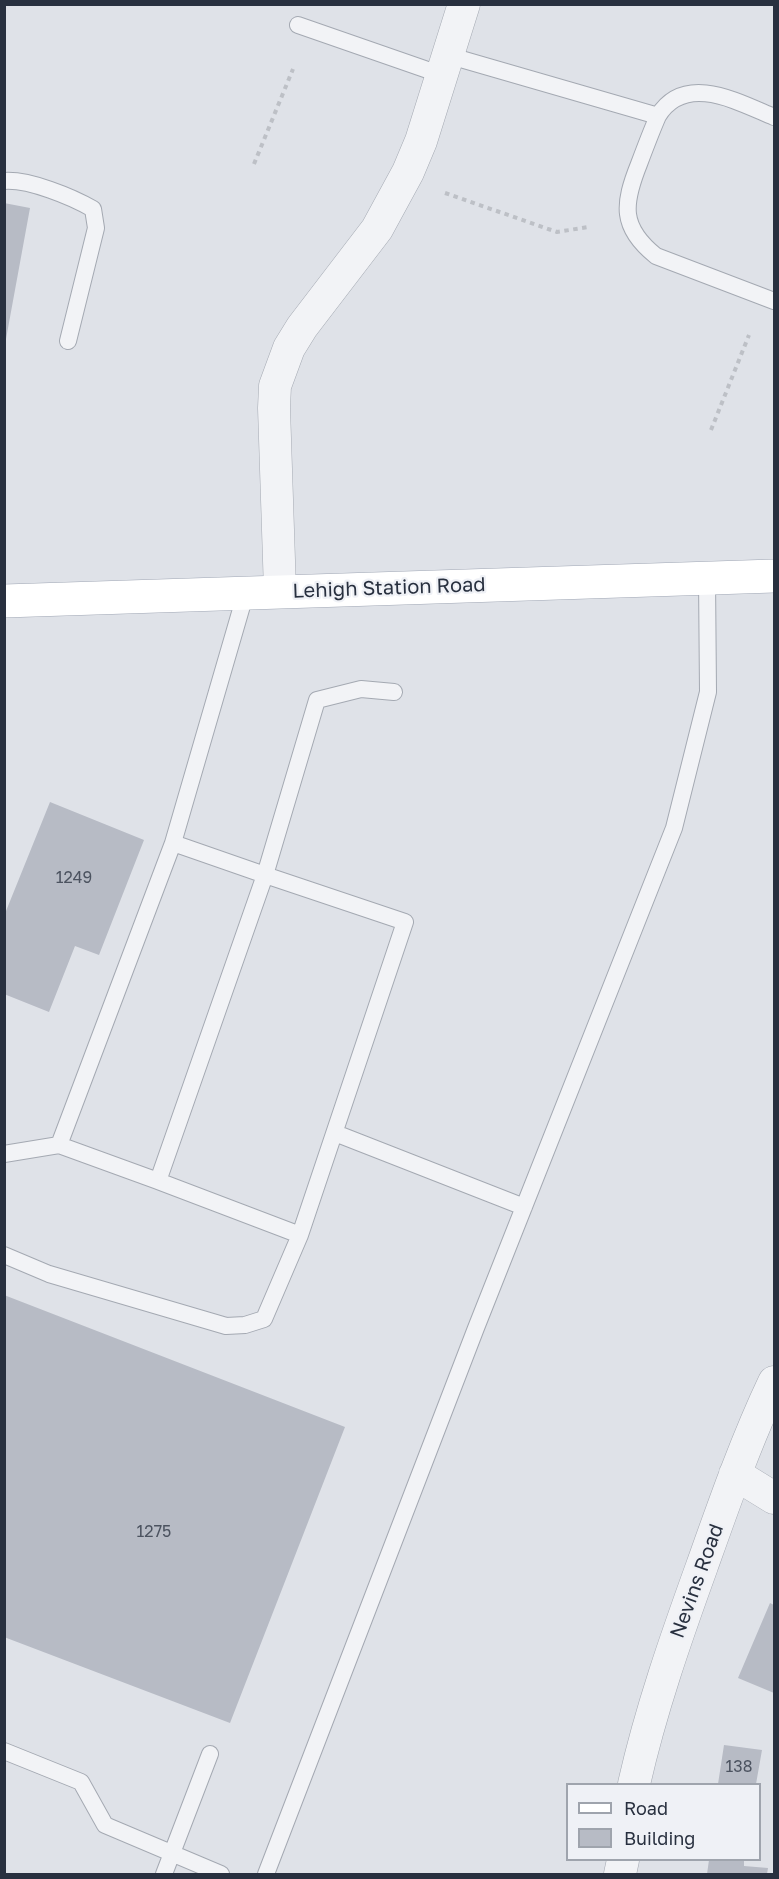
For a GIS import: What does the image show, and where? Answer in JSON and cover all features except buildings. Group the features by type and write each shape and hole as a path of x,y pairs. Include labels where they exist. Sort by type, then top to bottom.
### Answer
{"main road":[{"name":"Lehigh Station Road","path":"4,601 774,576"}],"street":[{"path":"280,591 274,386 290,348 302,327 377,229 408,172 421,141 464,4"},
{"name":"Nevins Road","path":"634,1783 662,1678 735,1474 774,1382"},
{"path":"735,1474 774,1498"}],"lane":[{"path":"298,25 444,65 658,116"},
{"path":"774,117 730,99 711,94 693,93 679,97 664,106 628,192 627,211 632,228 642,245 656,256 774,301"},
{"path":"4,181 46,189 75,199 93,209 96,228 68,341"},
{"path":"266,1875 524,1207 674,828 708,692 707,578"},
{"path":"59,1145 173,843 246,592"},
{"path":"158,1181 265,875 317,700 361,689 394,692"},
{"path":"4,1255 49,1274 225,1326 245,1325 264,1319 300,1235 405,922 173,843"},
{"path":"335,1133 524,1207"},
{"path":"4,1154 59,1145 300,1235"},
{"path":"4,1751 81,1782 105,1825 220,1875"},
{"path":"164,1875 210,1754"}],"path":[{"path":"254,164 294,69"},
{"path":"445,193 557,232 588,227"},
{"path":"711,430 749,335"}]}
